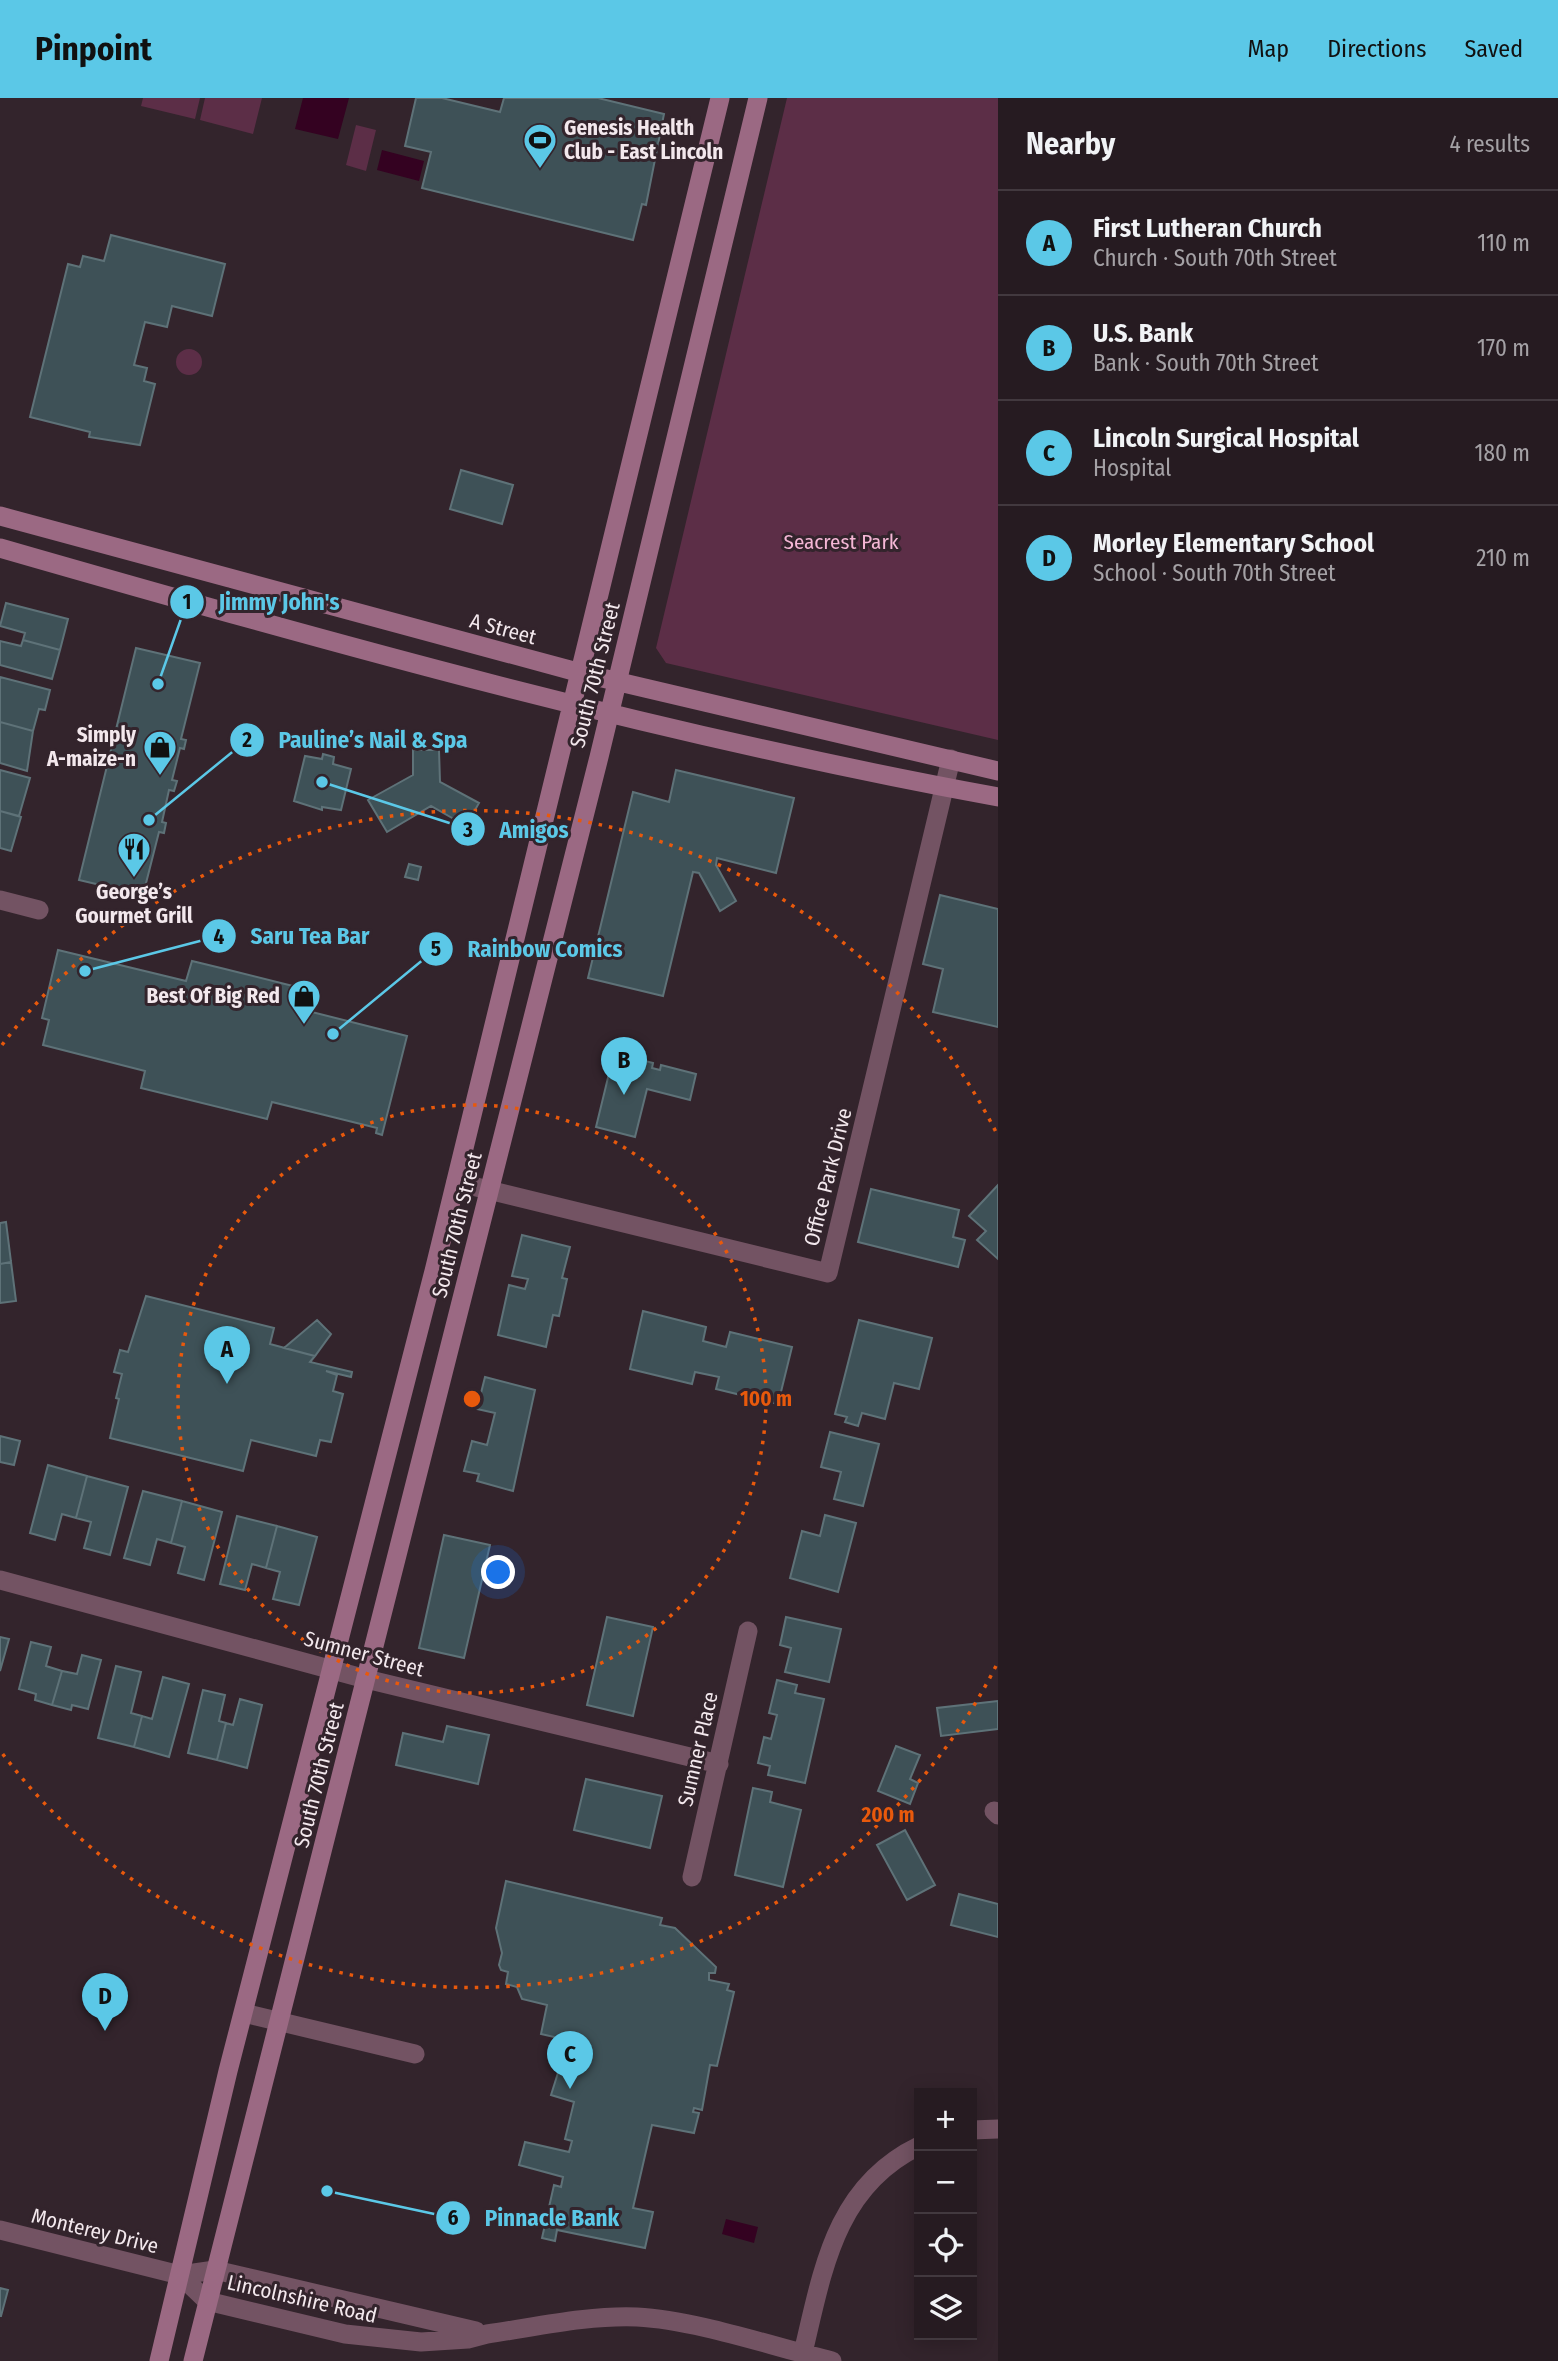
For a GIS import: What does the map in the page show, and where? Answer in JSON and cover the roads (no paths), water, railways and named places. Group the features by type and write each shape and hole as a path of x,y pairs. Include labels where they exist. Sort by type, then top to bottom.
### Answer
{"main road":[{"name":"South 70th Street","path":"159,2361 244,2013 456,1182 720,98"},
{"name":"South 70th Street","path":"193,2361 617,682 758,98"},
{"name":"A Street","path":"0,516 581,673 998,771"},
{"path":"0,548 609,714 998,797"}],"street":[{"name":"Office Park Drive","path":"456,1182 828,1273 951,759"},
{"path":"0,900 39,910"},
{"name":"Sumner Street","path":"0,1580 366,1679 719,1764"},
{"name":"Sumner Place","path":"692,1877 748,1631"},
{"path":"244,2013 415,2054"},
{"path":"977,2130 998,2129"},
{"path":"802,2357 831,2242 845,2214 881,2170 914,2149"},
{"name":"Monterey Drive","path":"0,2230 180,2276"},
{"name":"Lincolnshire Road","path":"180,2276 215,2270 487,2334"},
{"name":"Lincolnshire Road","path":"180,2276 207,2301 377,2339 468,2339 487,2334 609,2318 639,2317 680,2324 802,2357 832,2361"}],"place":[{"name":"Genesis Health Club - East Lincoln","path":"540,170"},
{"name":"Jimmy John's","path":"158,684"},
{"name":"Simply A-maize-n","path":"160,777"},
{"name":"Amigos","path":"322,782"},
{"name":"Pauline’s Nail & Spa","path":"149,820"},
{"name":"George’s Gourmet Grill","path":"134,879"},
{"name":"Saru Tea Bar","path":"85,971"},
{"name":"Best Of Big Red","path":"304,1026"},
{"name":"Rainbow Comics","path":"333,1034"},
{"name":"U.S. Bank","path":"624,1095"},
{"name":"First Lutheran Church","path":"227,1384"},
{"name":"Morley Elementary School","path":"105,2031"},
{"name":"Lincoln Surgical Hospital","path":"570,2089"},
{"name":"Pinnacle Bank","path":"327,2191"}],"park label":[{"name":"Seacrest Park","path":"841,542"}]}
